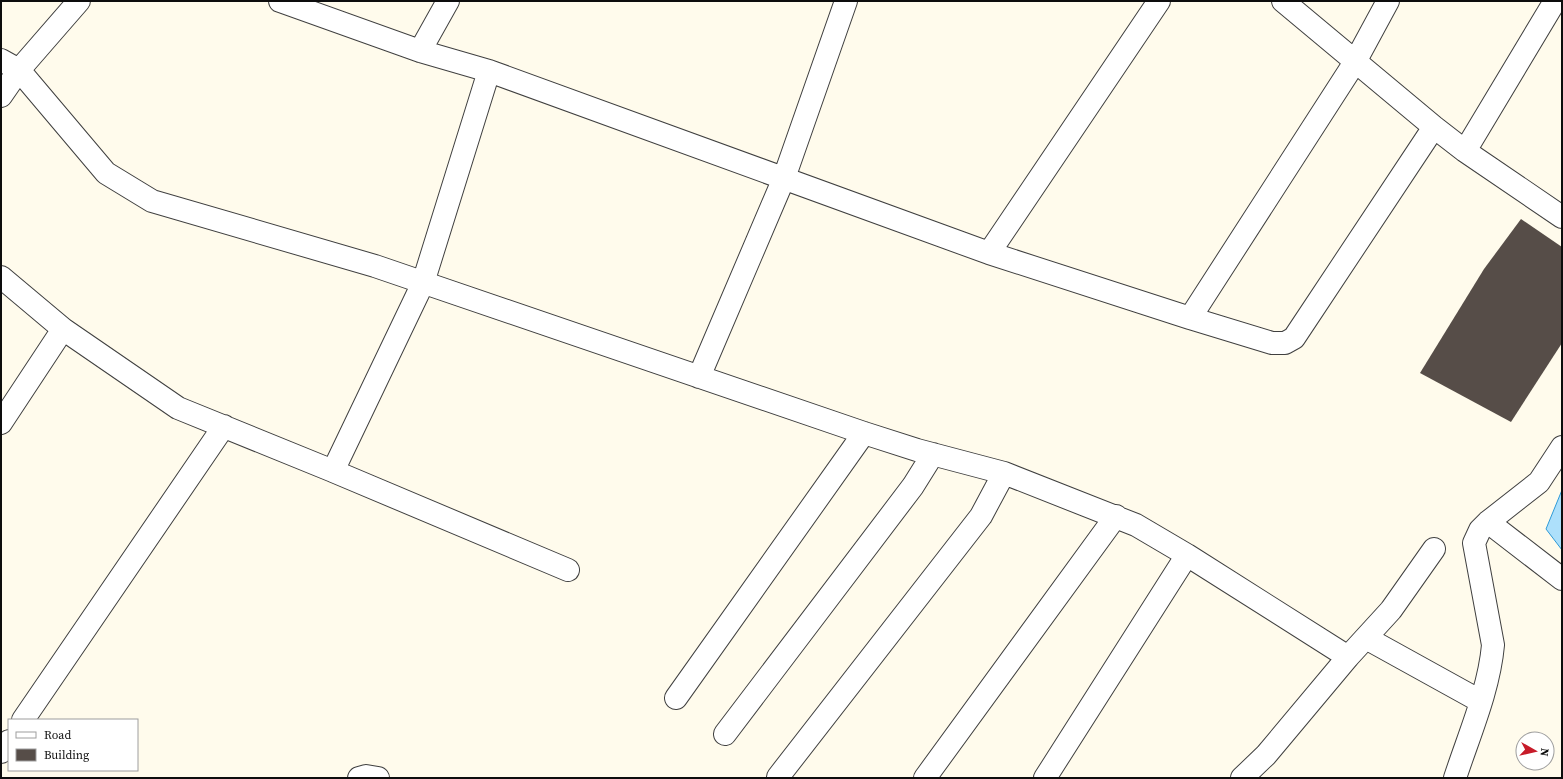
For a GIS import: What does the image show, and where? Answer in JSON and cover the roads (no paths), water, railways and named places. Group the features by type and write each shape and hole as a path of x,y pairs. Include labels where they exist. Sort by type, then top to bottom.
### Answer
{"street":[{"path":"1,96 10,65 79,1"},
{"path":"280,1 420,52 489,72 989,253 1272,343 1285,343 1294,338 1434,127"},
{"path":"420,52 448,1"},
{"path":"699,377 784,178 846,1"},
{"path":"989,253 1159,1"},
{"path":"1283,1 1434,127 1562,217"},
{"path":"1190,318 1355,62 1388,1"},
{"path":"1465,150 1555,1"},
{"path":"10,65 106,173 152,201 375,266 864,433 933,454 1004,473 1116,516 1136,526 1187,555 1348,657"},
{"path":"333,471 423,283 489,72"},
{"path":"1,277 63,329 178,408 333,471 568,570"},
{"path":"1,423 63,329"},
{"path":"24,719 224,426"},
{"path":"676,698 864,433"},
{"path":"1455,778 1480,701 1491,661 1493,645 1474,543 1480,530 1488,522 1538,482 1562,447"},
{"path":"725,734 913,486 933,454"},
{"path":"778,777 981,516 1004,473"},
{"path":"925,778 1116,516"},
{"path":"1488,522 1562,579"},
{"path":"1242,778 1266,755 1348,657 1391,610 1434,550"},
{"path":"1044,778 1187,555"},
{"path":"1366,638 1480,701"},
{"path":"1,752 8,742"},
{"path":"359,778 366,776 378,778"}],"water":[{"path":"1562,490 1562,550 1546,529"}]}
